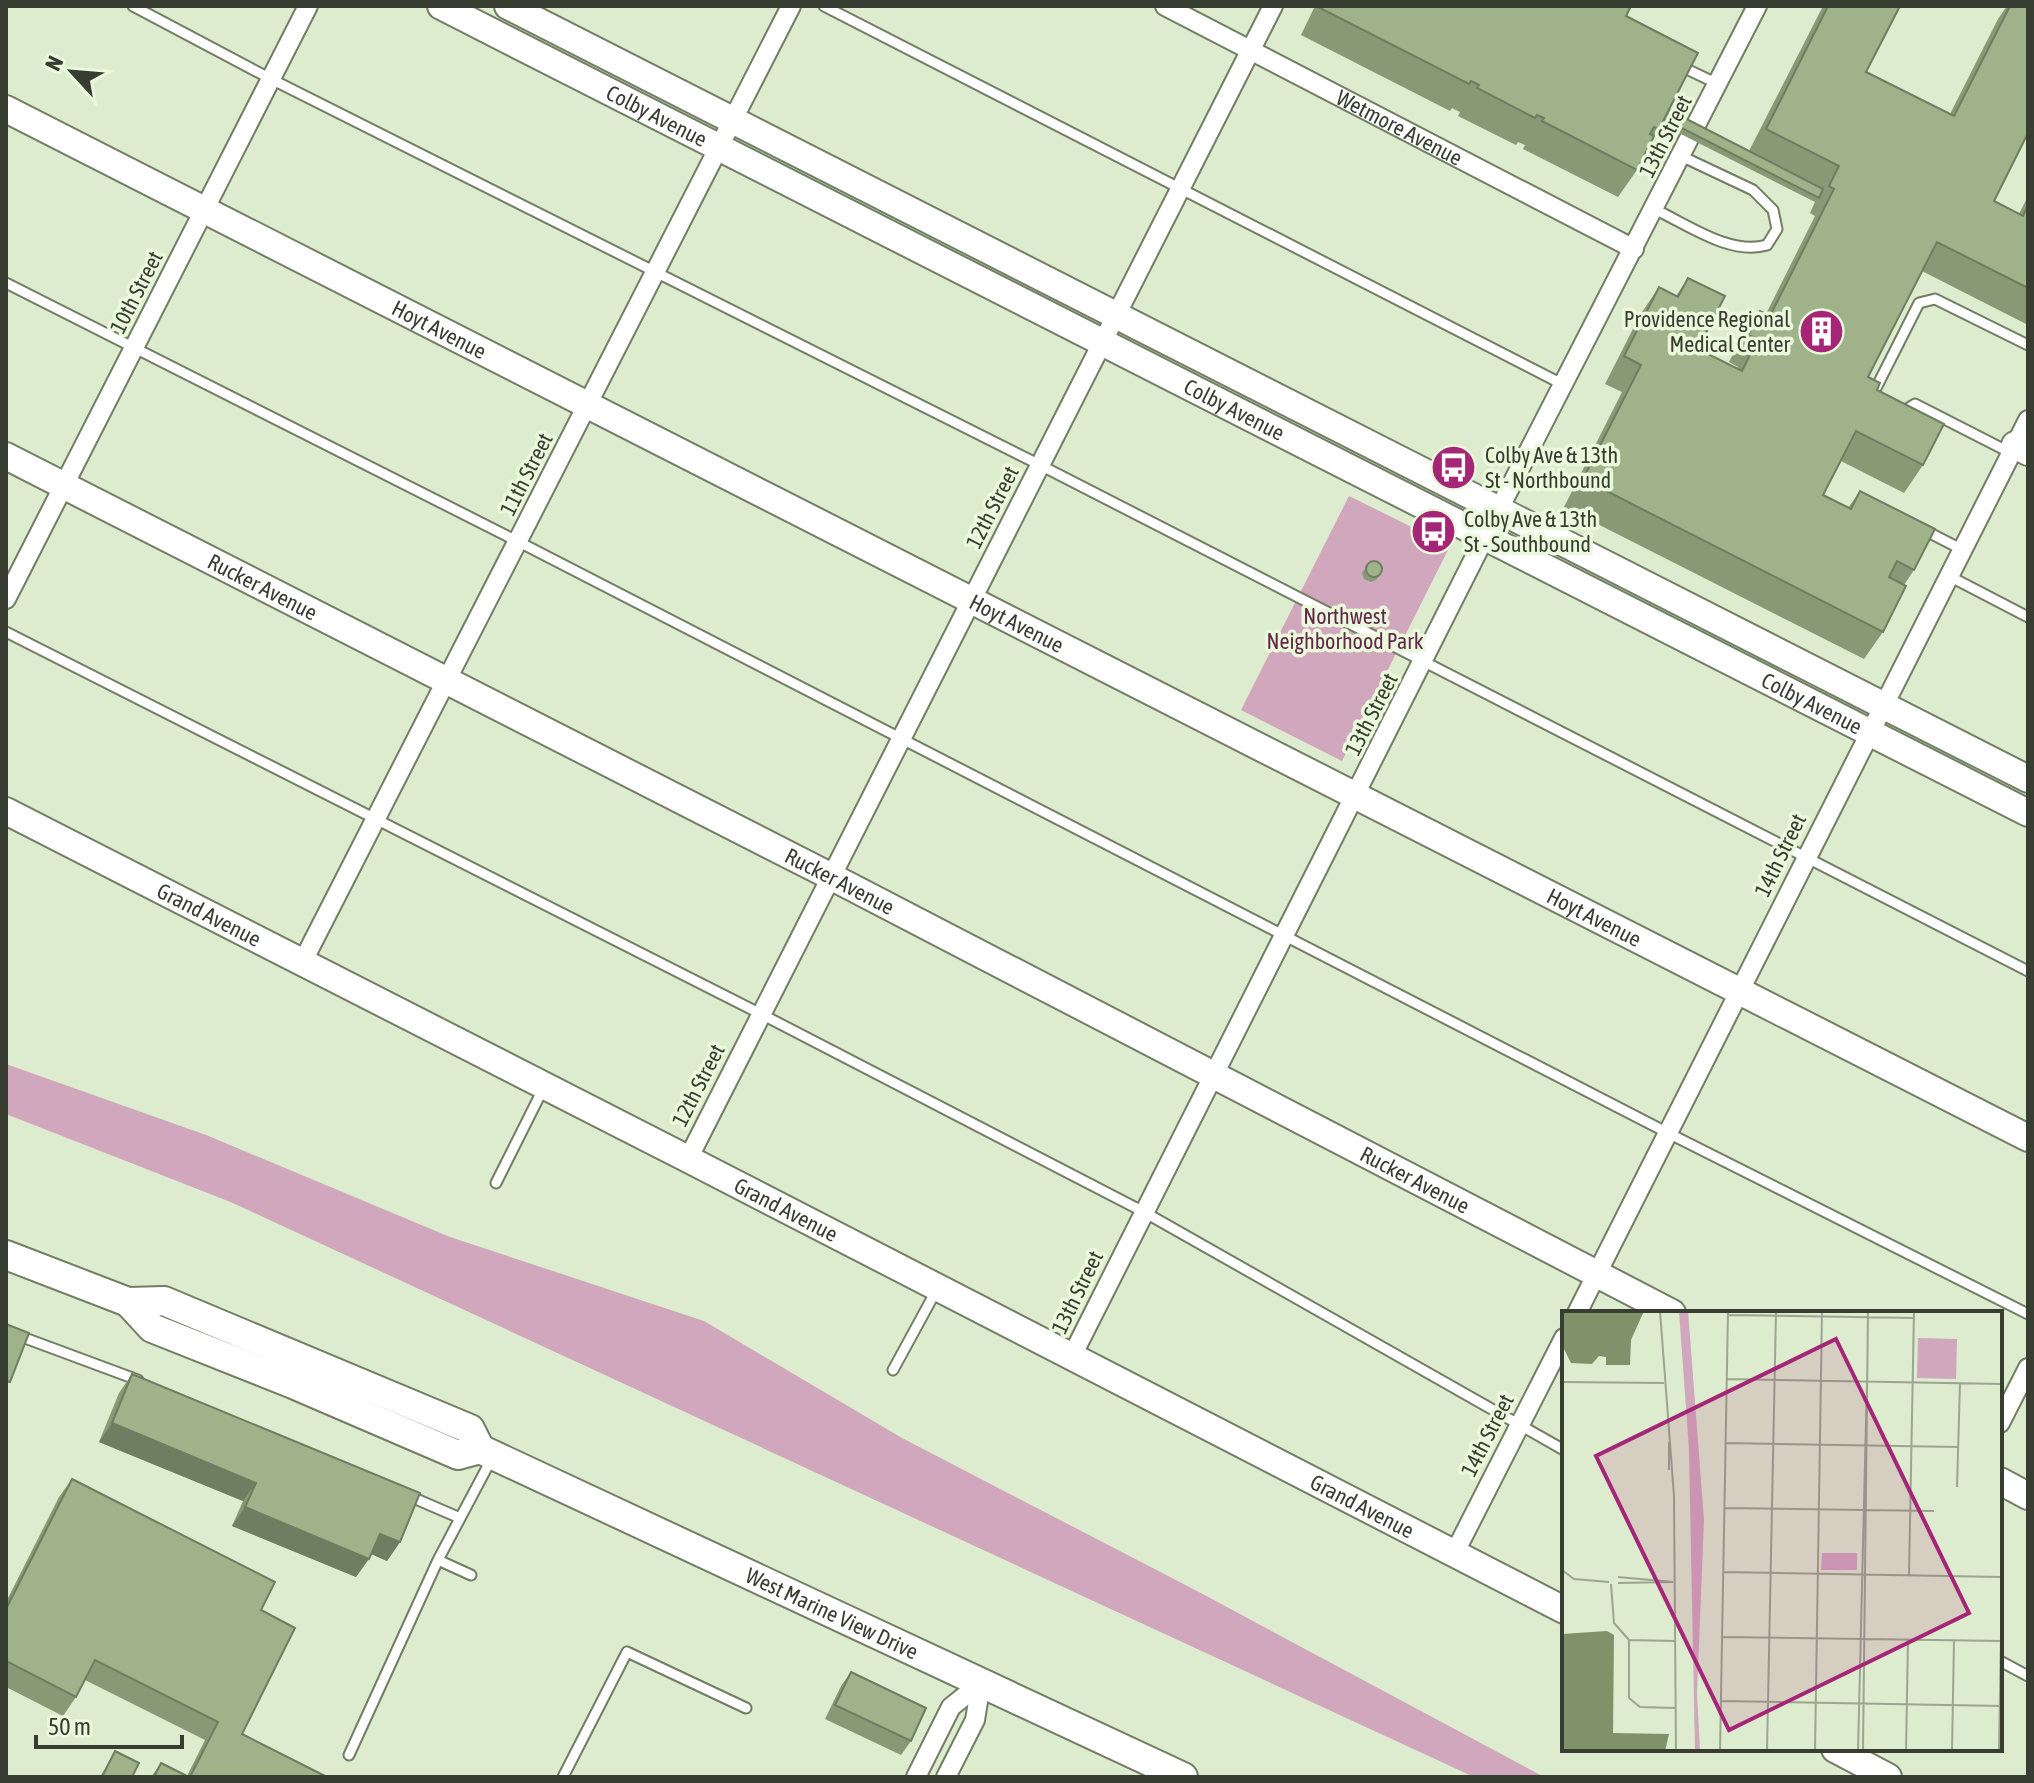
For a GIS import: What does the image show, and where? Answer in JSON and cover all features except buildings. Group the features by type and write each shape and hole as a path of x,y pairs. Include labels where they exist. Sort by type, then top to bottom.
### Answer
{"main road":[{"name":"West Marine View Drive","path":"6,1255 128,1302 152,1328 458,1455 487,1452 1183,1777"}],"street":[{"name":"10th Street","path":"6,599 308,6"},
{"name":"Colby Avenue","path":"441,6 2028,813"},
{"name":"Colby Avenue","path":"508,6 2028,779"},
{"name":"11th Street","path":"302,963 791,6"},
{"name":"Wetmore Avenue","path":"1165,6 1634,249"},
{"name":"12th Street","path":"688,1159 1273,6"},
{"name":"13th Street","path":"1071,1358 1499,509 1757,6"},
{"name":"Hoyt Avenue","path":"6,109 2028,1138"},
{"name":"14th Street","path":"1578,1311 1961,549 2018,450 2028,420"},
{"name":"Rucker Avenue","path":"6,456 832,877 1668,1311"},
{"name":"Grand Avenue","path":"6,811 1562,1609"},
{"name":"14th Street","path":"1454,1554 1562,1342"},
{"path":"2002,1419 2028,1368"},
{"path":"2002,1482 2028,1496"},
{"path":"916,1777 951,1707 981,1683"},
{"path":"946,1777 975,1720 981,1683"},
{"path":"1839,1751 1888,1777"}],"lane":[{"path":"133,6 655,274 1040,465 2028,971"},
{"path":"824,6 1564,385"},
{"path":"1665,58 1718,84"},
{"path":"1654,209 1727,243 1756,248 1767,245 1777,229 1773,210 1753,190 1681,156"},
{"path":"6,283 2028,1314"},
{"path":"1877,410 1872,396 1919,303 1935,299 2028,345"},
{"path":"1894,418 1915,404 2018,450"},
{"path":"1910,523 1961,549"},
{"path":"1948,575 2028,617"},
{"path":"6,632 761,1014 1144,1212 1562,1449"},
{"path":"496,1183 545,1086"},
{"path":"893,1370 938,1288"},
{"path":"6,1331 142,1382"},
{"path":"349,1755 460,1518 487,1452"},
{"path":"401,1493 460,1518"},
{"path":"438,1560 471,1575"},
{"path":"568,1775 627,1652 746,1708"},
{"path":"2002,1662 2028,1676"}],"green space":[{"name":"Northwest Neighborhood Park","path":"1349,496 1450,546 1342,761 1241,710"},
{"path":"6,1064 206,1135 450,1237 704,1321 902,1438 1197,1591 1544,1777 1474,1777 233,1203 6,1114"}],"place":[{"name":"Providence Regional Medical Center","path":"1821,332"},
{"name":"Colby Ave & 13th St - Northbound","path":"1454,468"},
{"name":"Colby Ave & 13th St - Southbound","path":"1433,532"}]}
